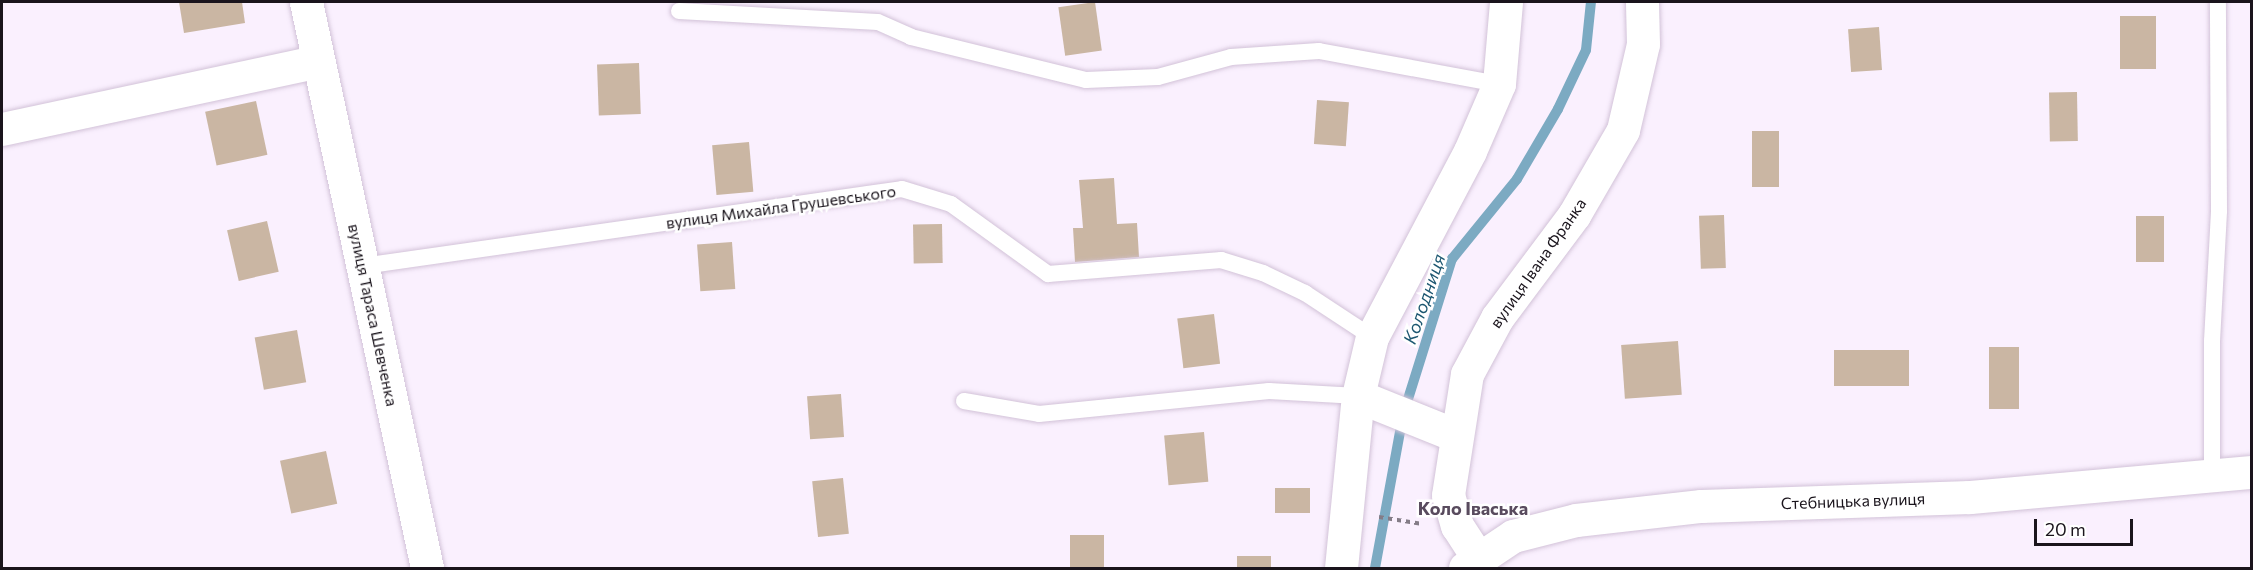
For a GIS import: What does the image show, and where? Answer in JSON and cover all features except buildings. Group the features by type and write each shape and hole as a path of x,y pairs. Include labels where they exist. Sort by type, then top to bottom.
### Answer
{"street":[{"name":"вулиця Тараса Шевченка","path":"306,2 427,568"},
{"path":"1341,568 1358,396 1372,337 1470,152 1499,84 1506,2"},
{"name":"вулиця Івана Франка","path":"1472,563 1457,526 1448,495 1455,435 1467,374 1497,318 1574,215 1623,129 1643,44 1642,2"},
{"path":"2,129 318,61"},
{"path":"1358,396 1455,435"},
{"name":"Стебницька вулиця","path":"1472,563 1513,536 1576,520 1610,516 1701,506 1970,497 2252,472"}],"lane":[{"path":"2212,476 2212,341 2219,211 2218,2"},
{"path":"679,11 878,22 911,37 1086,80 1158,77 1231,57 1319,51 1499,84"},
{"name":"вулиця Михайла Грушевського","path":"363,266 902,189 951,204 1048,274 1221,260 1263,273 1305,293 1372,337"},
{"path":"964,402 1039,414 1269,391 1358,396"}],"waterway":[{"name":"Колодниця","path":"1375,568 1403,415 1452,259 1517,179 1558,109 1586,50 1591,2"}],"district":[{"name":"Коло Іваська","path":"1473,508"}]}
